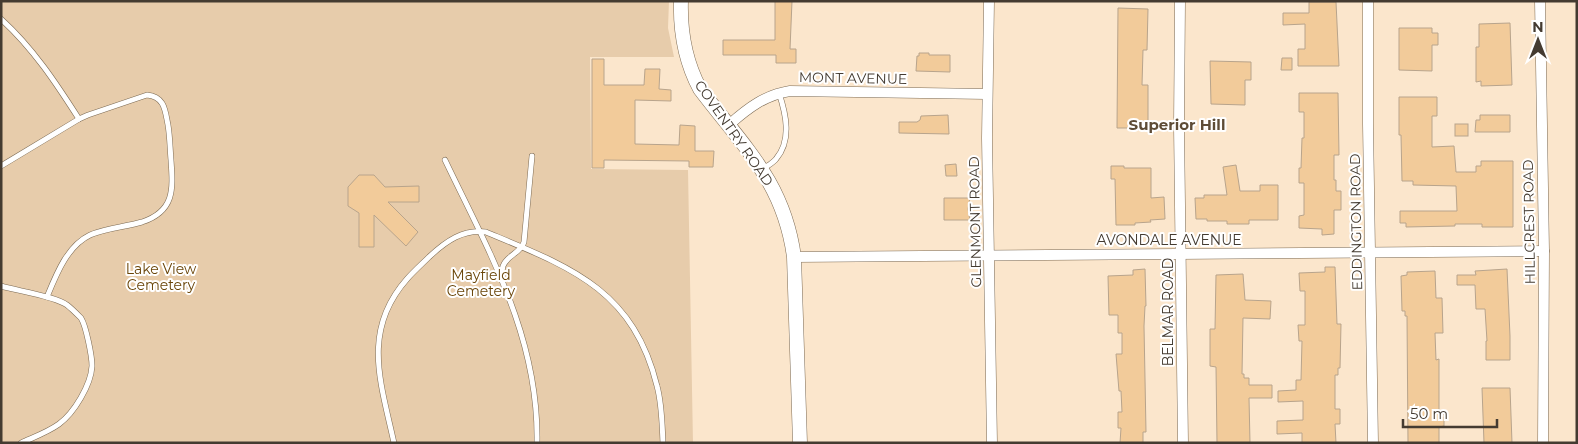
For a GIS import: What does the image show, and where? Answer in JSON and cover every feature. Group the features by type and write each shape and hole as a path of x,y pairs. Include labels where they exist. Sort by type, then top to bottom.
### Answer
{"street":[{"name":"COVENTRY ROAD","path":"682,1 681,24 688,64 700,89 730,124 762,169 784,212 792,237 800,443"},
{"name":"GLENMONT ROAD","path":"989,1 987,94 992,443"},
{"name":"BELMAR ROAD","path":"1180,1 1178,126 1183,443"},
{"name":"EDDINGTON ROAD","path":"1368,1 1373,443"},
{"name":"HILLCREST ROAD","path":"1540,1 1544,251 1543,443"},
{"name":"MONT AVENUE","path":"730,124 757,102 779,93 805,91 987,94"},
{"name":"AVONDALE AVENUE","path":"794,256 1544,251"}],"lane":[{"path":"1,19 25,42 44,66 78,119"},
{"path":"762,169 775,160 783,148 787,124 779,93"},
{"path":"1,166 78,119 147,95 156,96 163,102 168,127 172,186 170,200 163,211 144,221 89,236 72,250 57,273 47,297"},
{"path":"502,279 503,266 522,247 532,156"},
{"path":"445,160 502,279 525,342 536,405 537,443"},
{"path":"394,443 380,377 378,340 383,319 396,294 407,279 437,250 461,234 479,231 486,232 522,247 574,271 607,295 628,319 644,344 658,386 663,443"},
{"path":"1,286 47,297 65,304 82,319 92,367 87,385 75,408 59,425 22,443"}],"green space":[{"path":"1,1 669,1 668,28 674,57 590,57 591,169 688,170 693,443 1,443"}],"building":[{"path":"775,1 792,1 790,49 796,49 796,63 776,63 776,55 723,55 723,40 775,40"},
{"path":"1309,2 1336,2 1339,66 1298,66 1298,49 1305,49 1305,24 1283,25 1283,13 1309,13"},
{"path":"1118,8 1148,9 1147,50 1143,50 1142,85 1148,85 1148,128 1117,128"},
{"path":"1510,23 1512,85 1481,86 1481,81 1476,82 1476,47 1479,47 1479,24"},
{"path":"1399,28 1432,28 1432,33 1438,33 1438,45 1432,45 1432,71 1399,70"},
{"path":"919,53 950,55 950,72 916,71"},
{"path":"1282,58 1292,58 1292,70 1281,70"},
{"path":"592,59 604,59 604,85 644,85 645,69 660,69 659,89 671,90 671,101 635,100 635,144 679,145 680,125 695,126 695,151 714,151 713,167 689,167 689,161 604,160 604,168 592,168"},
{"path":"1210,61 1251,62 1251,80 1245,80 1245,105 1211,104"},
{"path":"1299,93 1338,93 1339,155 1334,155 1334,180 1336,180 1336,191 1341,191 1341,210 1334,210 1334,234 1322,235 1322,229 1299,228 1299,216 1304,215 1304,183 1299,183 1299,168 1301,168 1302,138 1304,138 1304,112 1299,112"},
{"path":"1399,97 1437,97 1437,116 1432,116 1432,147 1454,146 1456,172 1476,172 1476,166 1481,166 1481,161 1513,161 1513,227 1482,227 1482,224 1455,224 1455,226 1406,227 1406,223 1400,223 1400,211 1457,211 1456,186 1413,185 1413,181 1402,181"},
{"path":"948,115 949,134 899,133 899,122 917,122 921,116"},
{"path":"1480,115 1510,115 1510,132 1475,132 1476,120 1480,120"},
{"path":"1455,124 1468,124 1468,136 1455,136"},
{"path":"956,164 957,176 946,176 945,165"},
{"path":"1236,165 1240,191 1260,191 1260,185 1278,185 1278,220 1249,220 1249,224 1227,224 1227,221 1196,219 1195,198 1204,198 1204,195 1227,195 1223,167"},
{"path":"1111,166 1151,168 1151,198 1164,197 1165,219 1135,223 1135,225 1116,225 1115,179 1111,179"},
{"path":"359,175 374,175 385,187 419,186 419,202 388,202 418,232 406,246 374,215 374,247 359,247 359,213 348,206 348,187"},
{"path":"944,198 970,198 968,209 970,220 944,220"},
{"path":"1325,267 1335,267 1337,324 1341,324 1340,368 1338,368 1338,375 1335,375 1335,409 1340,409 1340,424 1335,424 1336,443 1302,443 1302,433 1277,434 1277,421 1303,420 1303,401 1278,402 1278,391 1296,390 1296,380 1301,380 1302,341 1299,341 1298,325 1305,325 1305,291 1300,291 1299,273 1325,272"},
{"path":"1145,269 1146,432 1143,432 1143,443 1120,443 1121,428 1118,428 1118,412 1122,412 1116,354 1122,354 1122,333 1118,333 1118,315 1109,315 1108,276 1133,275 1133,270"},
{"path":"1507,269 1510,360 1486,360 1485,309 1476,309 1475,285 1457,285 1457,275 1476,275 1475,271"},
{"path":"1435,271 1436,298 1442,298 1443,333 1435,333 1436,360 1439,359 1439,413 1444,413 1444,426 1439,427 1439,443 1408,443 1407,316 1405,316 1405,311 1402,311 1401,276 1407,275 1407,272"},
{"path":"1243,274 1245,300 1271,301 1270,319 1243,318 1242,374 1244,374 1244,378 1249,378 1249,385 1272,385 1272,398 1249,398 1250,443 1217,443 1216,367 1210,366 1210,329 1215,329 1216,275"},
{"path":"1482,388 1510,388 1512,443 1484,443"}],"district":[{"name":"Superior Hill","path":"1177,124"}],"park label":[{"name":"Lake View Cemetery","path":"161,278"},
{"name":"Mayfield Cemetery","path":"481,284"}]}
